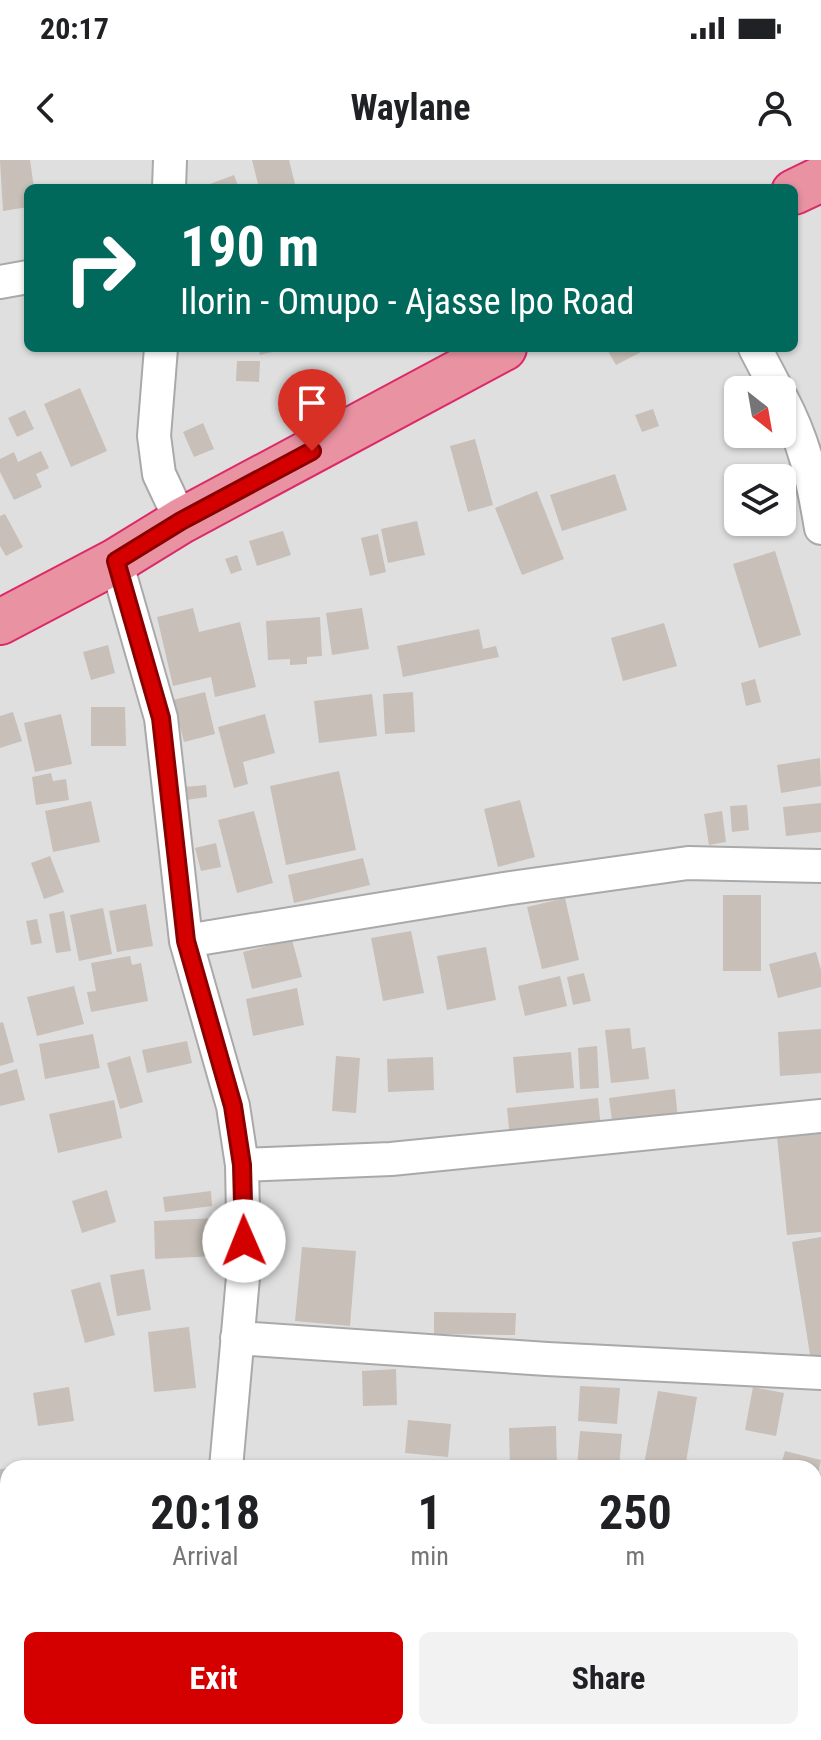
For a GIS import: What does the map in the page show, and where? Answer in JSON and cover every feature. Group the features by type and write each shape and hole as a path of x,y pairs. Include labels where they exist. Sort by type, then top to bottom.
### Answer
{"highway":[{"path":"798,190 821,179"},
{"path":"0,622 493,352"}],"street":[{"path":"169,184 170,160"},
{"path":"0,282 24,278"},
{"path":"161,352 154,436 159,474 181,521"},
{"path":"757,352 770,376"},
{"path":"796,426 815,489 821,528"},
{"path":"116,561 161,718 186,941 233,1106 242,1165 244,1266 227,1460"},
{"path":"186,941 504,889 688,863 821,866"},
{"path":"242,1165 391,1159 821,1116"},
{"path":"237,1338 547,1359 821,1373"}],"shaded area":[{"path":"0,160 821,160 821,1460 0,1460"}],"building":[{"path":"0,160 30,160 33,184 24,184 24,208 3,211"},
{"path":"252,160 289,160 295,184 258,184"},
{"path":"234,175 237,184 210,184"},
{"path":"609,352 641,352 616,365"},
{"path":"237,361 260,361 259,382 236,381"},
{"path":"80,388 107,451 71,467 44,404"},
{"path":"653,409 659,426 642,432 635,415"},
{"path":"25,410 34,429 17,437 8,418"},
{"path":"203,423 214,449 194,457 183,432"},
{"path":"475,439 493,505 468,512 450,446"},
{"path":"41,451 49,468 36,474 42,487 14,500 0,472 0,459 14,452 18,462"},
{"path":"615,474 627,510 562,531 550,495"},
{"path":"537,491 564,559 522,575 495,508"},
{"path":"5,514 23,547 6,556 0,546 0,516"},
{"path":"417,521 425,555 388,563 381,529"},
{"path":"283,531 291,555 257,566 249,541"},
{"path":"378,534 386,572 370,576 361,538"},
{"path":"775,551 801,635 759,648 733,564"},
{"path":"237,555 242,570 231,574 225,559"},
{"path":"193,608 199,632 240,622 256,687 215,697 211,677 173,686 157,617"},
{"path":"362,608 369,649 332,655 326,613"},
{"path":"320,617 322,656 307,657 307,664 290,665 290,659 268,660 266,621"},
{"path":"664,623 677,666 623,681 611,638"},
{"path":"479,629 483,649 496,646 499,657 403,677 397,646"},
{"path":"108,645 115,673 91,680 83,652"},
{"path":"755,679 761,702 746,706 741,683"},
{"path":"205,692 215,734 184,742 173,700"},
{"path":"413,692 415,732 385,734 383,694"},
{"path":"372,694 377,736 319,743 314,701"},
{"path":"91,707 125,707 126,746 91,746"},
{"path":"13,712 22,741 0,748 0,716"},
{"path":"61,714 72,764 35,772 24,723"},
{"path":"265,714 275,753 243,762 248,784 234,788 218,727"},
{"path":"820,758 821,786 781,793 777,765"},
{"path":"339,771 356,850 286,865 270,786"},
{"path":"51,773 53,781 66,779 69,800 36,805 32,777"},
{"path":"206,785 207,797 186,800 184,787"},
{"path":"520,800 535,857 498,867 484,809"},
{"path":"91,801 100,842 53,852 45,811"},
{"path":"821,803 821,832 786,836 783,807"},
{"path":"747,805 749,830 732,832 730,806"},
{"path":"254,811 273,883 237,893 218,820"},
{"path":"722,811 726,842 709,845 704,814"},
{"path":"216,843 221,867 201,871 195,848"},
{"path":"50,856 64,892 44,899 31,863"},
{"path":"363,858 370,885 294,903 288,875"},
{"path":"723,895 761,895 761,971 723,971"},
{"path":"565,898 579,960 542,969 527,907"},
{"path":"146,904 153,946 117,952 109,911"},
{"path":"103,908 112,954 79,961 70,915"},
{"path":"64,911 71,951 56,953 49,914"},
{"path":"37,919 42,943 31,945 26,921"},
{"path":"411,931 424,993 383,1001 371,938"},
{"path":"292,940 302,977 252,989 243,952"},
{"path":"486,947 496,1000 447,1010 437,956"},
{"path":"816,952 821,970 821,987 778,998 769,964"},
{"path":"130,956 132,965 141,963 148,1001 91,1012 87,992 96,991 91,963"},
{"path":"584,973 591,1001 573,1005 567,977"},
{"path":"560,976 567,1006 525,1016 518,986"},
{"path":"74,986 84,1024 37,1036 27,997"},
{"path":"297,988 304,1025 253,1036 246,999"},
{"path":"3,1022 14,1062 0,1066 0,1023"},
{"path":"630,1028 632,1049 645,1047 649,1079 611,1083 605,1030"},
{"path":"821,1029 821,1073 780,1076 778,1032"},
{"path":"93,1034 100,1068 45,1079 39,1044"},
{"path":"187,1041 192,1063 147,1073 142,1050"},
{"path":"597,1046 599,1088 580,1089 578,1048"},
{"path":"571,1052 574,1088 516,1093 513,1057"},
{"path":"130,1056 143,1102 120,1109 107,1063"},
{"path":"336,1056 360,1058 356,1113 332,1111"},
{"path":"433,1057 434,1090 388,1092 387,1059"},
{"path":"17,1069 25,1100 0,1106 0,1074"},
{"path":"675,1089 678,1120 613,1128 609,1098"},
{"path":"598,1098 601,1129 510,1139 507,1108"},
{"path":"114,1100 122,1138 58,1153 49,1114"},
{"path":"821,1122 821,1232 787,1235 776,1127"},
{"path":"107,1190 116,1222 82,1233 72,1201"},
{"path":"211,1191 212,1206 165,1212 163,1197"},
{"path":"215,1218 217,1256 155,1259 154,1221"},
{"path":"821,1237 821,1359 811,1361 792,1242"},
{"path":"302,1247 356,1251 350,1326 295,1321"},
{"path":"144,1269 151,1310 117,1316 110,1275"},
{"path":"100,1282 115,1335 85,1343 71,1290"},
{"path":"434,1312 516,1313 515,1335 434,1334"},
{"path":"189,1327 196,1388 154,1392 148,1332"},
{"path":"396,1369 397,1405 363,1406 362,1371"},
{"path":"580,1386 620,1388 617,1424 578,1421"},
{"path":"69,1387 74,1421 38,1426 33,1393"},
{"path":"753,1387 784,1393 776,1436 745,1430"},
{"path":"658,1391 697,1397 686,1460 645,1460"},
{"path":"408,1420 451,1424 448,1457 405,1453"},
{"path":"556,1426 557,1460 510,1460 509,1428"},
{"path":"580,1431 622,1434 620,1460 578,1460"},
{"path":"785,1451 821,1460 782,1460"}],"route":[{"path":"244,1241 242,1165 233,1106 186,941 161,718 116,561 181,521 312,451"}]}
